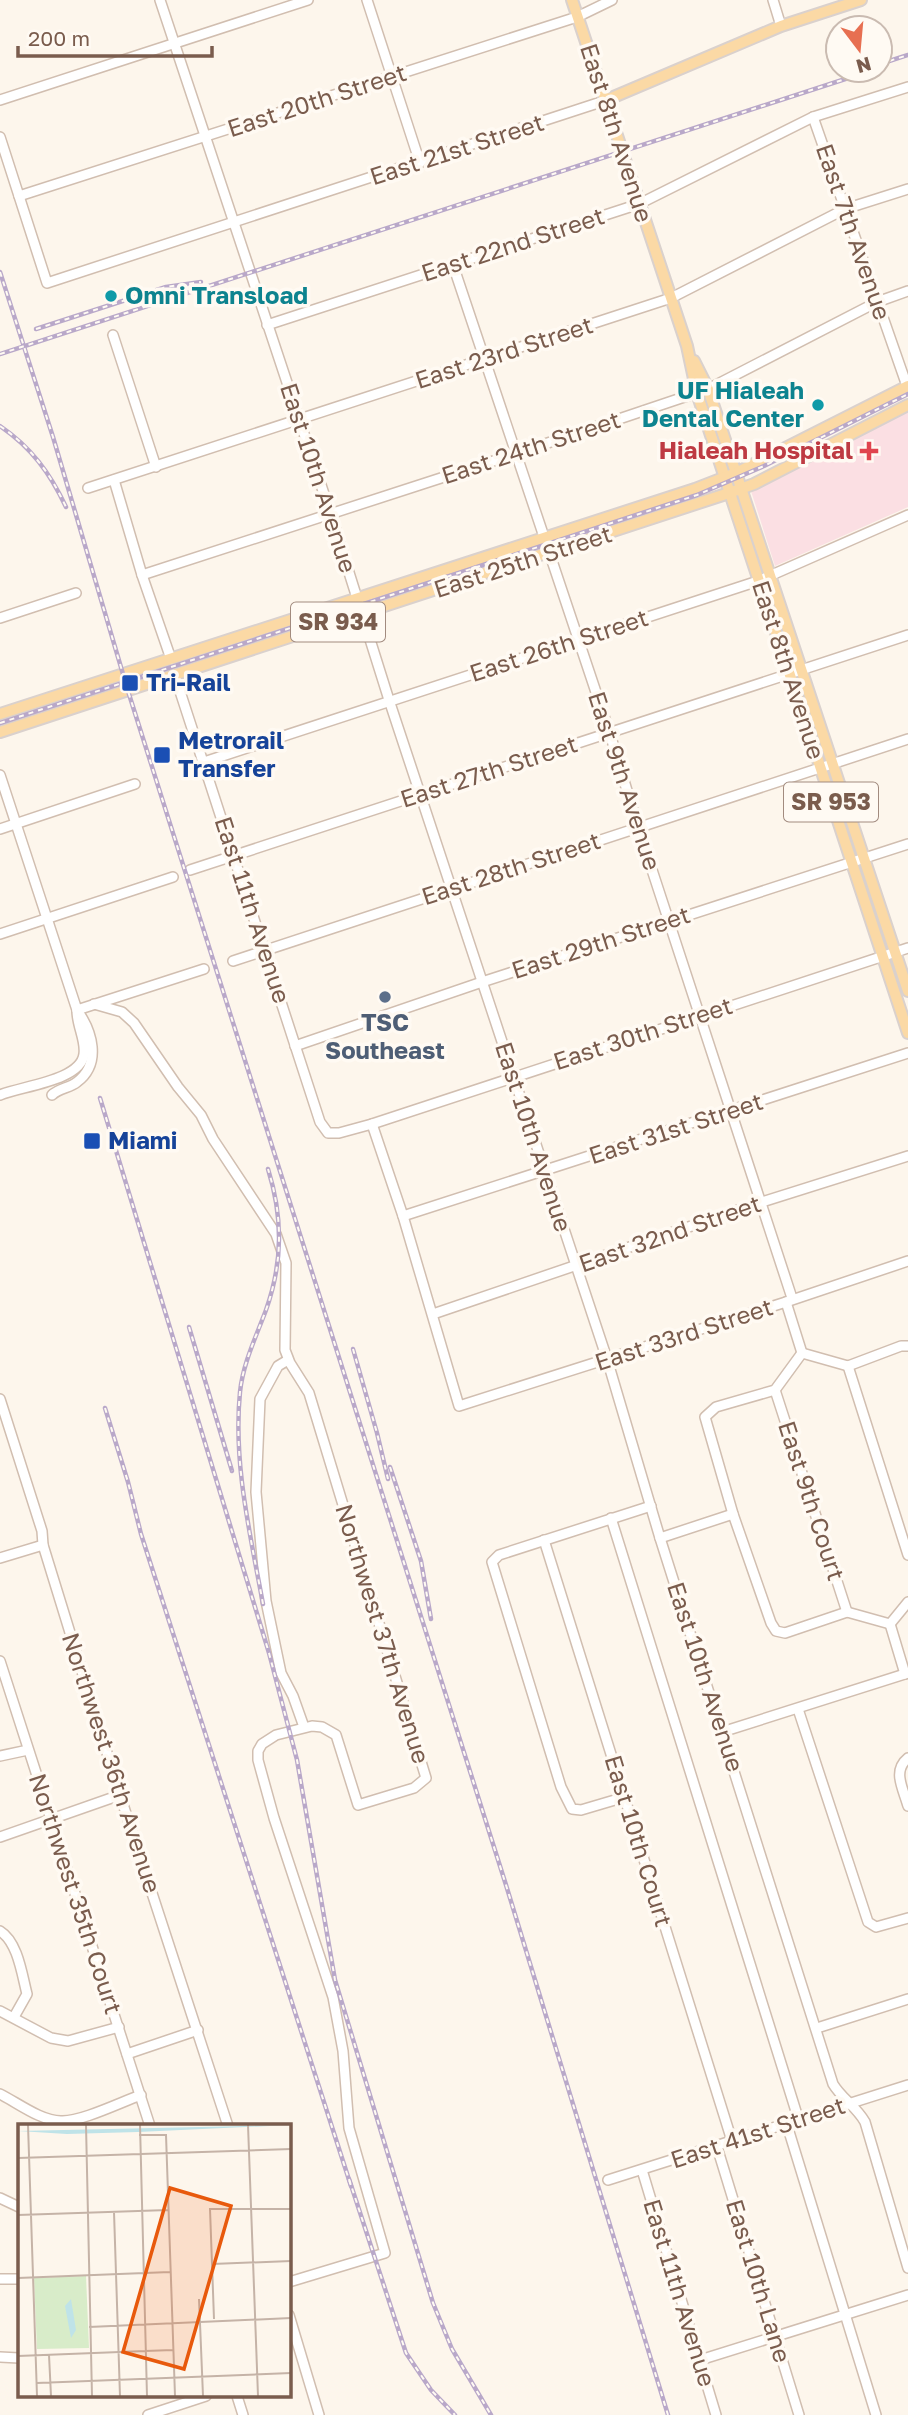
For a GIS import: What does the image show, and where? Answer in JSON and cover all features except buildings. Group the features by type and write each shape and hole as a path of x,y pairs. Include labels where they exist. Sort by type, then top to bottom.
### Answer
{"main road":[{"name":"East 8th Avenue","path":"572,0 702,391 736,473 771,576 908,991"},
{"name":"East 21st Street","path":"604,102 781,26 861,0"},
{"name":"SR 934","path":"0,714 724,478 908,386"},
{"name":"East 8th Avenue","path":"702,391 724,478 908,1033"},
{"name":"East 25th Street","path":"0,732 741,489 908,405"},
{"path":"243,636 248,652"}],"street":[{"name":"East 10th Avenue","path":"160,0 607,1359 660,1538 833,2084 839,2094 858,2109 865,2122 908,2268"},
{"path":"0,100 308,0"},
{"path":"367,0 420,163"},
{"name":"East 20th Street","path":"19,196 577,17 612,0"},
{"path":"773,0 781,26"},
{"name":"East 22nd Street","path":"267,325 639,204 813,117 908,87"},
{"name":"East 21st Street","path":"19,196 47,283 604,102"},
{"name":"East 7th Avenue","path":"813,117 908,386"},
{"path":"0,136 19,196"},
{"name":"East 23rd Street","path":"88,488 671,298 845,209 908,189"},
{"name":"East 9th Avenue","path":"453,265 733,1111 762,1202 802,1353"},
{"name":"East 24th Street","path":"142,575 702,391 877,302 908,292"},
{"path":"113,335 156,467"},
{"path":"114,480 142,575 171,659"},
{"name":"East 26th Street","path":"204,762 758,581 908,515"},
{"path":"0,618 76,593"},
{"name":"East 27th Street","path":"191,870 908,635"},
{"name":"East 11th Avenue","path":"175,676 320,1122 328,1133 339,1133"},
{"name":"East 28th Street","path":"233,961 908,739"},
{"path":"0,778 77,1010 85,1021 91,1043 91,1063 78,1082 52,1095"},
{"path":"0,829 135,784"},
{"name":"East 29th Street","path":"295,1045 908,844"},
{"path":"0,934 173,877"},
{"name":"East 30th Street","path":"339,1133 908,948"},
{"path":"77,1010 204,969"},
{"name":"Northwest 37th Avenue","path":"94,1004 118,1010 131,1020 177,1087 201,1115 213,1139 276,1234 286,1260 285,1346 288,1360 309,1393 426,1778 414,1788 358,1805 336,1735 319,1726 304,1727"},
{"path":"0,1095 68,1074 78,1067 84,1052 77,1024 77,1010"},
{"name":"East 31st Street","path":"403,1216 908,1053"},
{"path":"372,1124 433,1314"},
{"name":"East 32nd Street","path":"433,1314 762,1202 908,1156"},
{"name":"East 33rd Street","path":"433,1314 459,1406 908,1261"},
{"path":"890,1624 847,1612 786,1633 776,1631 733,1514 705,1417 716,1407 775,1390 802,1353 848,1366 901,1346 908,1346"},
{"path":"288,1360 278,1366 259,1404 256,1492 266,1601 281,1673 304,1727 267,1739 259,1748 258,1760 274,1818 333,1997 343,2051 349,2128 385,2253 290,2282"},
{"path":"848,1366 908,1555"},
{"name":"East 9th Court","path":"775,1390 847,1612"},
{"name":"Northwest 36th Avenue","path":"0,1399 120,1795 227,2124"},
{"path":"625,1797 581,1810 572,1810 561,1787 492,1562 499,1555 651,1506"},
{"path":"660,1538 733,1514"},
{"path":"611,1518 799,2120"},
{"name":"East 10th Court","path":"544,1541 732,2141"},
{"path":"0,1558 43,1545"},
{"path":"890,1624 908,1602"},
{"path":"722,1732 907,1674 890,1624"},
{"name":"Northwest 35th Court","path":"0,1661 149,2124"},
{"path":"798,1709 868,1922 876,1927 908,1918"},
{"path":"0,1756 28,1750"},
{"path":"904,1761 898,1774 908,1805"},
{"path":"0,1837 120,1795"},
{"path":"0,1931 6,1934 16,1954 27,1994 14,2017"},
{"path":"817,2028 908,1999"},
{"path":"0,2011 51,2038 68,2041 119,2027"},
{"path":"127,2054 198,2031"},
{"name":"East 41st Street","path":"608,2180 908,2085"},
{"path":"0,2094 43,2116 61,2121 84,2116 141,2095"},
{"path":"787,2125 876,2415"},
{"name":"East 10th Lane","path":"717,2147 799,2415"},
{"name":"East 11th Avenue","path":"642,2170 716,2415"},
{"path":"0,2198 18,2207"},
{"path":"0,2279 18,2280"},
{"path":"700,2360 908,2295"},
{"path":"290,2318 319,2415"},
{"path":"0,2357 18,2358"},
{"path":"148,2415 200,2398"},
{"path":"238,2398 243,2415"}],"shaded area":[{"name":"Hialeah Hospital","path":"908,410 908,507 775,566 751,491"}],"railway":[{"path":"894,60 908,55"},
{"path":"0,354 830,84"},
{"path":"0,272 53,437 128,691 506,1885 668,2415"},
{"path":"36,329 166,287 201,282"},
{"path":"0,723 697,495 764,466 908,394"},
{"path":"0,426 39,462 66,507"},
{"path":"100,1098 269,1653 297,1760 335,1980 433,2303 452,2349 491,2415"},
{"path":"263,1604 244,1498 238,1419 244,1371 276,1274 278,1222 268,1169"},
{"path":"189,1327 232,1471"},
{"path":"353,1349 388,1479"},
{"path":"105,1408 141,1534 351,2186"},
{"path":"390,1467 421,1561 431,1619"},
{"path":"349,2179 406,2353 431,2390 455,2415"}],"place":[{"name":"Omni Transload","path":"111,296"},
{"name":"UF Hialeah Dental Center","path":"818,405"},
{"name":"Hialeah Hospital","path":"869,451"},
{"name":"Tri-Rail","path":"130,683"},
{"name":"Metrorail Transfer","path":"162,755"},
{"name":"TSC Southeast","path":"385,997"},
{"name":"Miami","path":"92,1141"}]}
